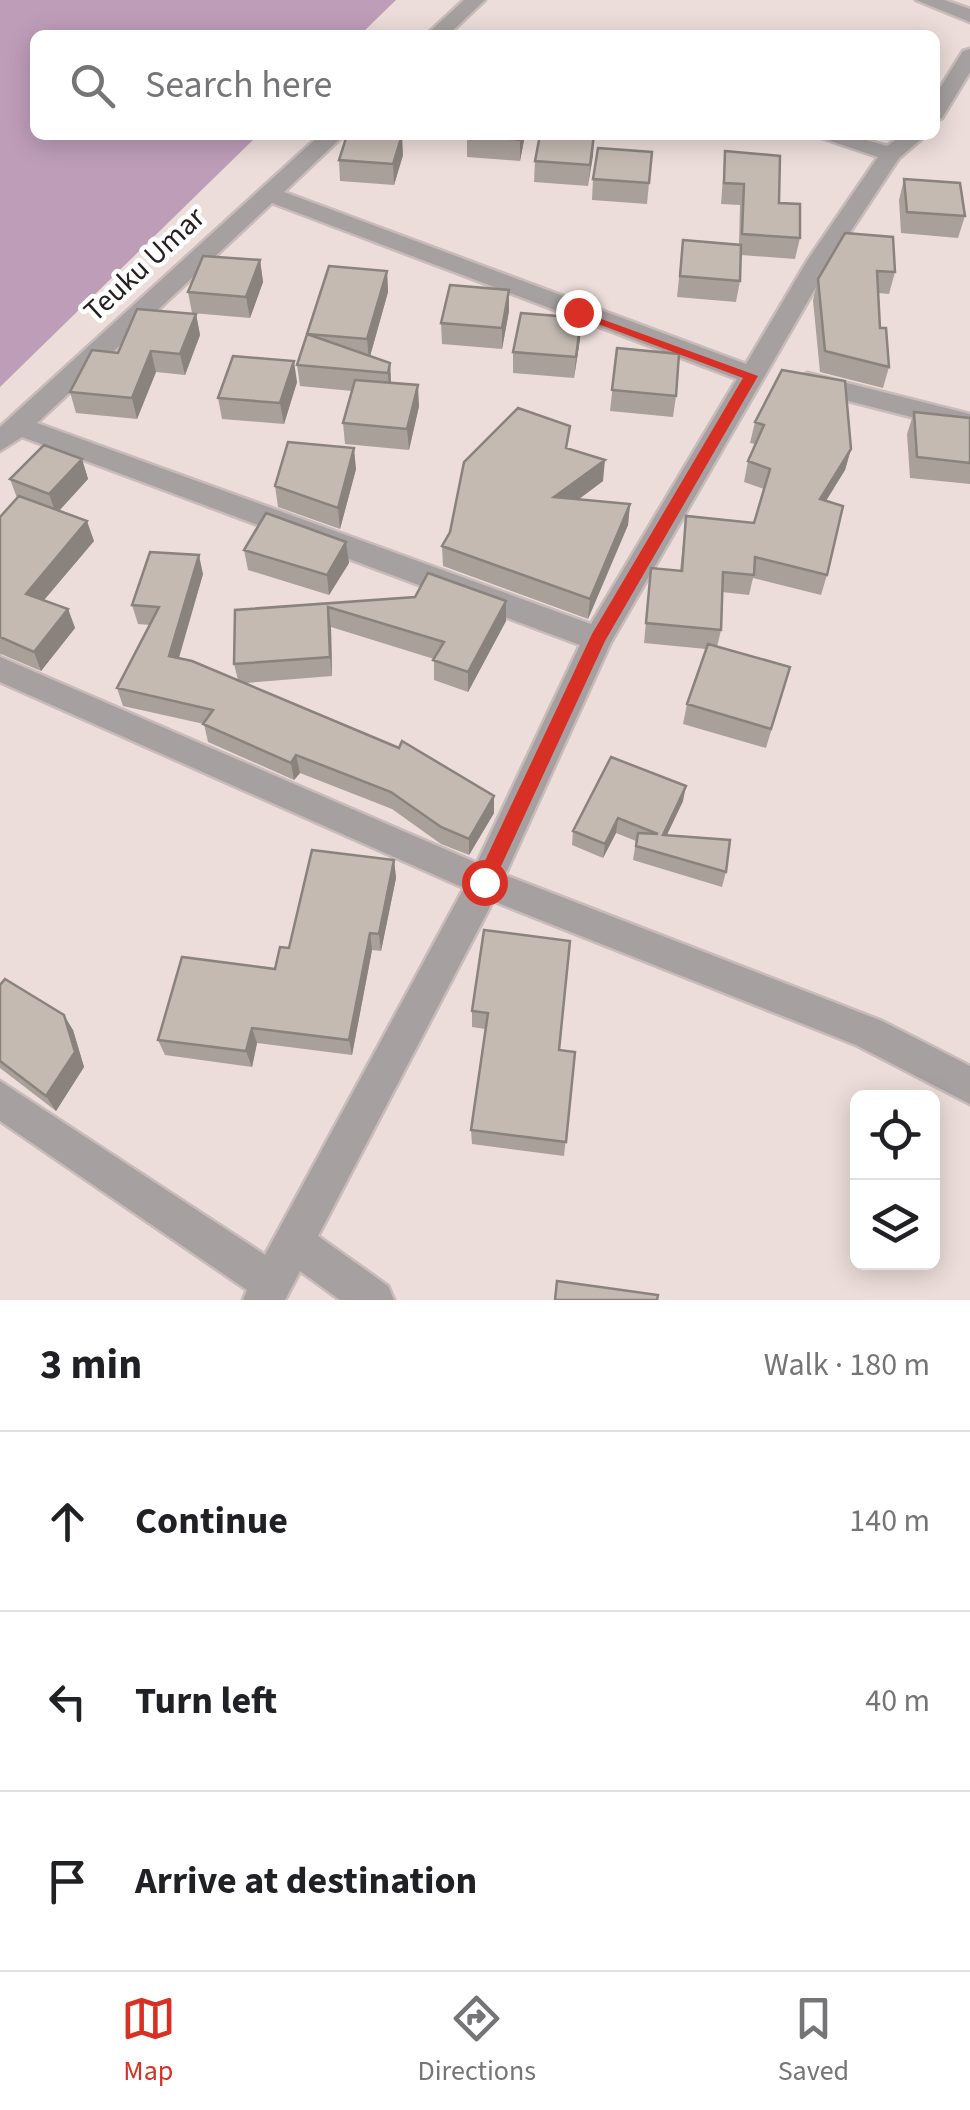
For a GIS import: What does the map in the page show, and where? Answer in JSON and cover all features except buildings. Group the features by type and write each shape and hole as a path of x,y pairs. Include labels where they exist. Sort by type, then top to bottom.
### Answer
{"street":[{"path":"441,30 476,0"},
{"path":"926,0 970,16"},
{"path":"940,106 970,55"},
{"name":"Teuku Umar","path":"9,433 327,140"},
{"path":"842,140 891,154"},
{"path":"0,1098 268,1292 484,882 598,639 819,261 891,154 909,140"},
{"path":"268,194 754,372 970,423"},
{"path":"9,433 598,639"},
{"path":"0,670 484,882 870,1033 970,1086"},
{"path":"293,1242 374,1300"}],"shaded area":[{"path":"0,0 396,0 365,30 30,30 30,140 253,140 0,387"}],"route":[{"path":"484,882 598,639 752,376 578,312"}]}
